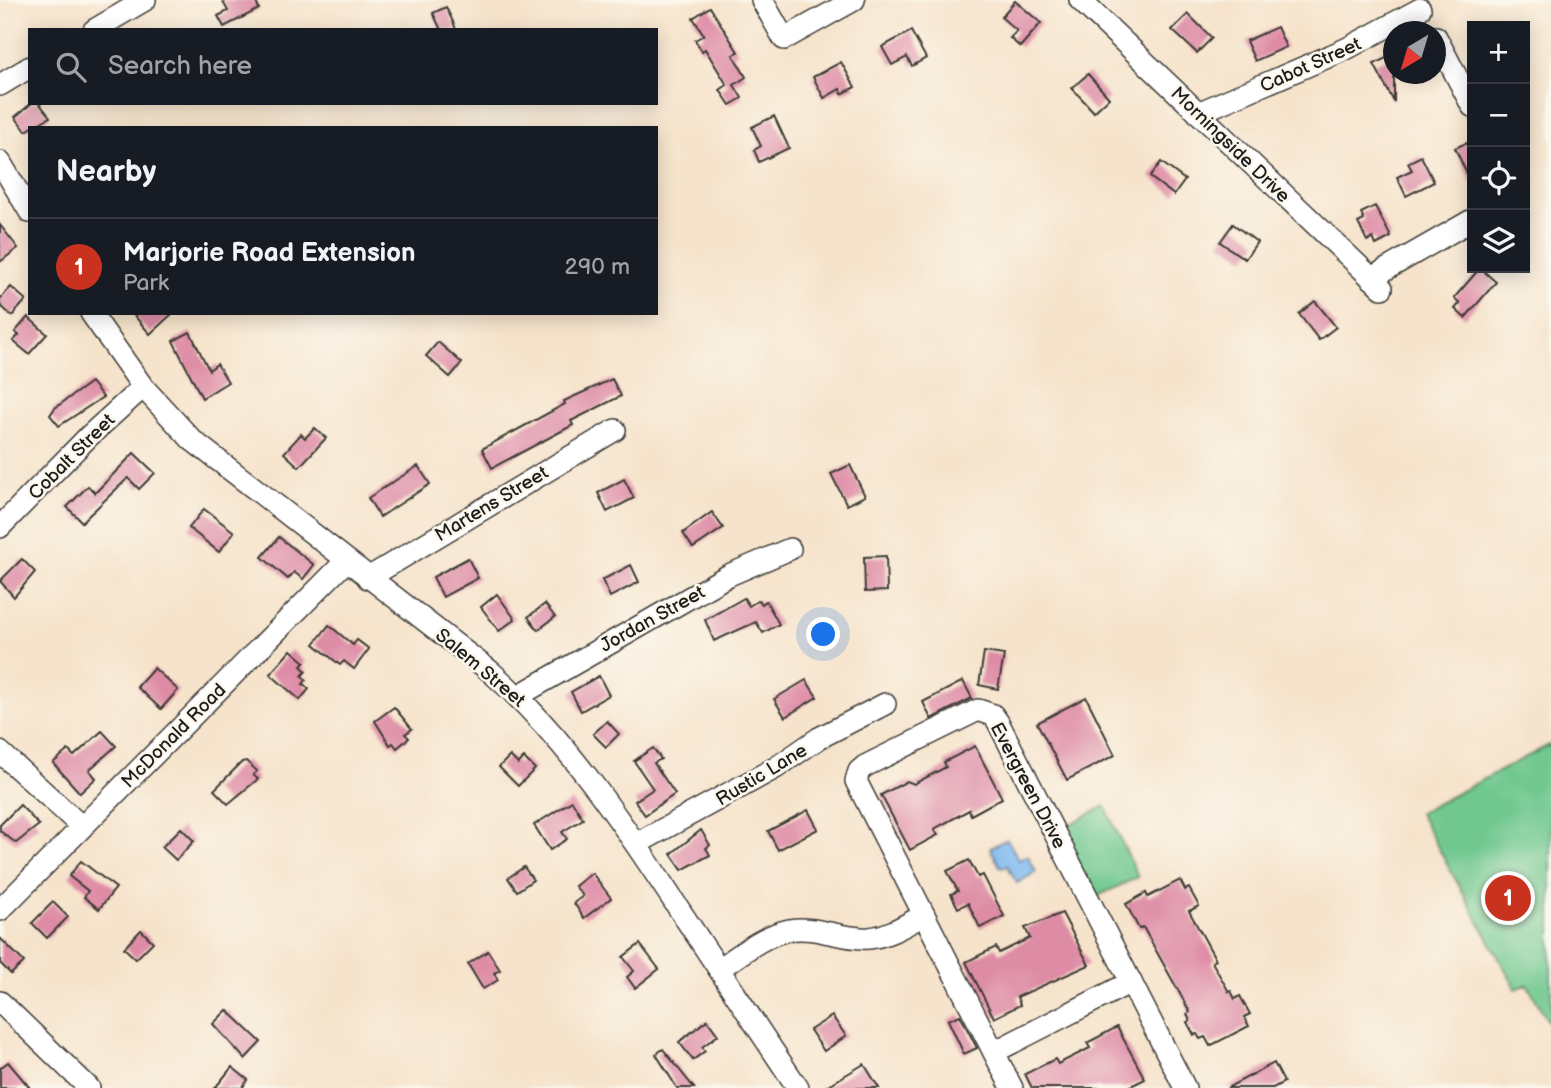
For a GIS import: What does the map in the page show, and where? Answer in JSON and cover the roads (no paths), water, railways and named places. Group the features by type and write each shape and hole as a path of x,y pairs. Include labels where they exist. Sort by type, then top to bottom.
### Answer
{"street":[{"path":"97,28 145,0"},
{"path":"762,0 784,39 854,0"},
{"name":"Morningside Drive","path":"1080,0 1377,283 1467,223"},
{"path":"1418,4 1426,21"},
{"name":"Cabot Street","path":"1198,113 1346,49 1418,4"},
{"path":"1446,56 1467,96"},
{"path":"0,85 28,68"},
{"path":"0,162 28,209"},
{"name":"Salem Street","path":"92,315 143,387 175,424 212,458 518,696 563,744 636,844 797,1088"},
{"name":"Cobalt Street","path":"0,527 88,437 143,387"},
{"name":"Martens Street","path":"368,578 615,430"},
{"name":"Jordan Street","path":"518,696 729,575 790,549"},
{"name":"McDonald Road","path":"0,909 346,561"},
{"name":"Rustic Lane","path":"636,844 885,704"},
{"name":"Evergreen Drive","path":"1012,1088 859,788 857,775 865,766 978,710 985,710 998,722 1185,1088"},
{"path":"0,752 82,827"},
{"path":"719,970 758,943 788,930 803,929 870,938 887,934 924,915"},
{"path":"994,1052 1131,982"},
{"path":"0,1002 89,1088"}],"water":[{"path":"1007,839 1019,860 1028,856 1036,872 1017,883 1007,865 1001,868 990,848"}],"place":[{"name":"Marjorie Road Extension","path":"1508,898"}]}
